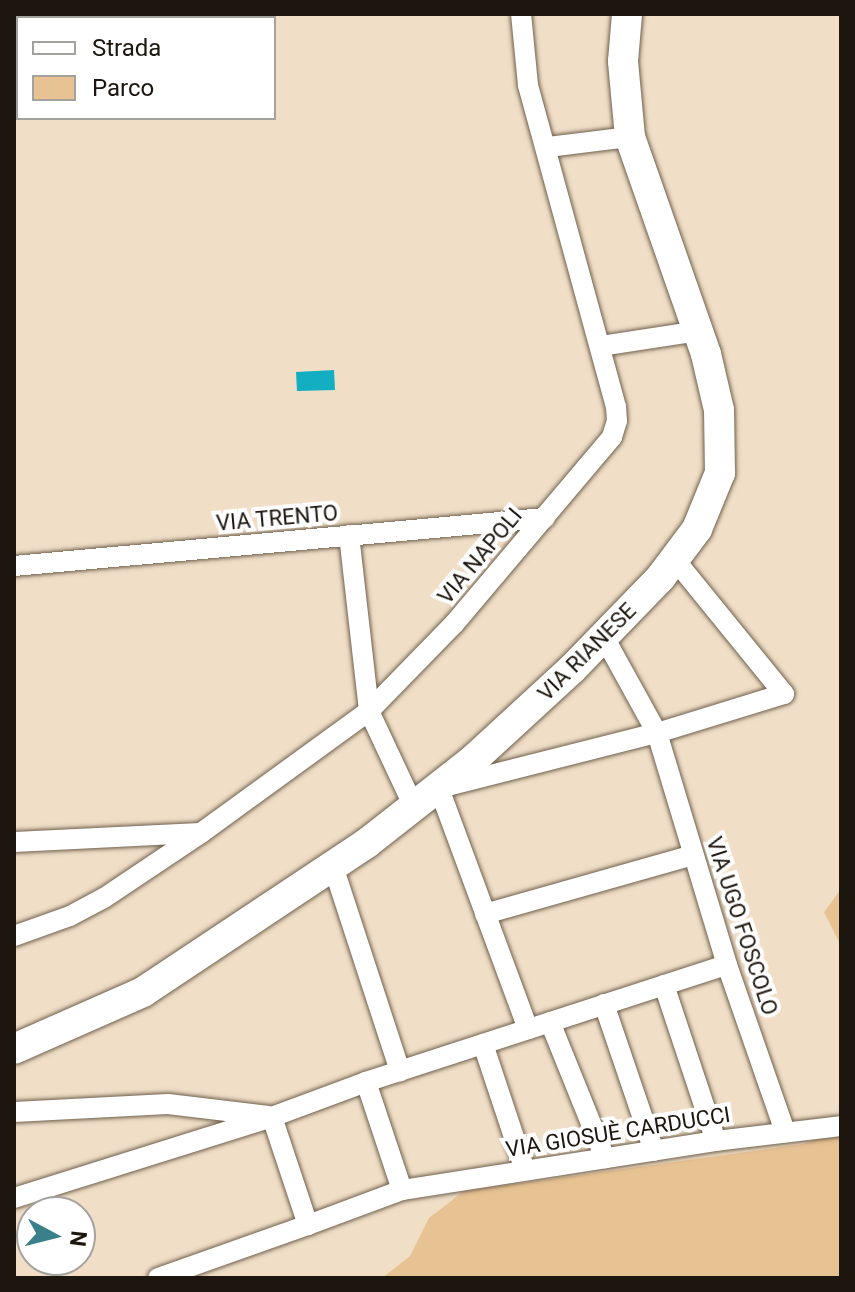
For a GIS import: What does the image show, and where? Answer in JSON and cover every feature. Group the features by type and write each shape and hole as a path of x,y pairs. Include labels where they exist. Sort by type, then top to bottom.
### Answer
{"main road":[{"name":"VIA RIANESE","path":"14,1049 143,992 333,866 439,788 496,740 604,637 676,561 703,518 721,468 719,410 698,331 630,137 623,61 627,14"}],"street":[{"name":"VIA NAPOLI","path":"14,936 82,911 201,833 369,711 454,624 608,444 616,426 616,407 548,147 528,85 521,14"},
{"path":"548,147 630,137"},
{"path":"600,346 698,331"},
{"name":"VIA TRENTO","path":"14,566 545,518"},
{"path":"349,535 369,711 414,807"},
{"path":"528,1029 439,788 657,733 784,694 676,561"},
{"name":"VIA UGO FOSCOLO","path":"604,637 657,733 727,965 785,1132"},
{"path":"14,842 201,833"},
{"path":"485,914 693,855"},
{"path":"333,866 400,1071"},
{"path":"14,1198 272,1117 366,1082 727,965"},
{"path":"664,985 716,1141"},
{"path":"604,1004 654,1151"},
{"path":"550,1022 605,1158"},
{"path":"483,1044 525,1170"},
{"path":"366,1082 402,1190"},
{"path":"14,1112 168,1104 272,1117"},
{"path":"272,1117 308,1225"},
{"name":"VIA GIOSUÈ CARDUCCI","path":"158,1278 402,1190 716,1141 841,1126"}],"green space":[{"path":"14,14 147,14 16,16 14,76"},
{"path":"841,889 841,946 824,912"},
{"path":"841,1130 841,1278 382,1278 410,1256 429,1218 464,1191 803,1144"}],"water":[{"path":"334,370 335,390 297,391 296,372"}]}
